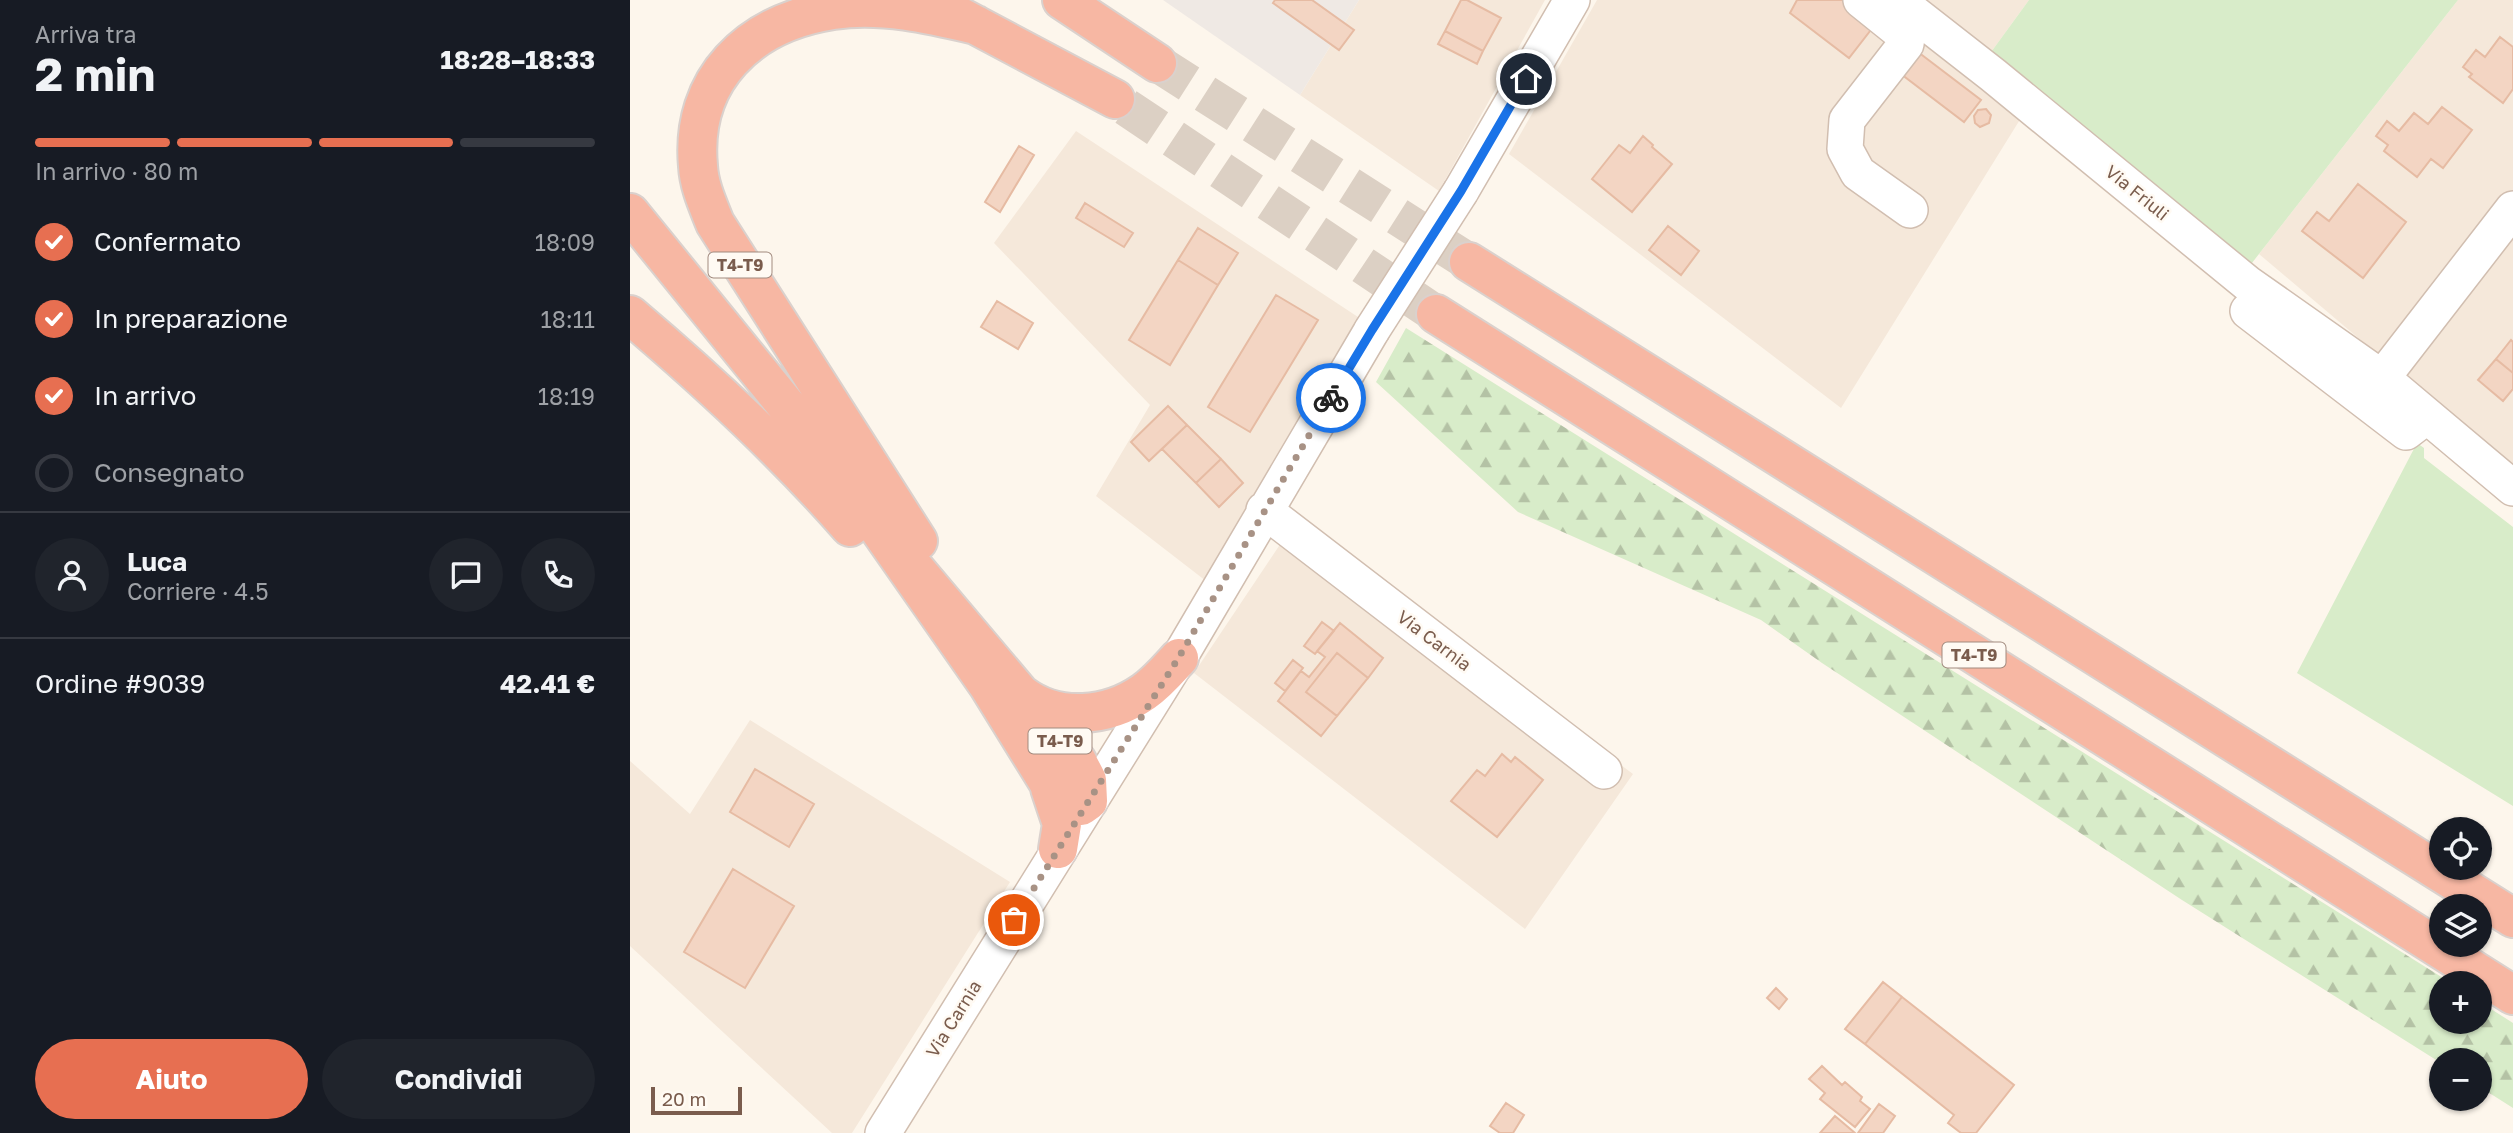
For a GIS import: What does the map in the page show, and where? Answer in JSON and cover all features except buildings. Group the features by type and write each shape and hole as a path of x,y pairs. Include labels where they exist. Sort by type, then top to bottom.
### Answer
{"highway":[{"name":"T4-T9","path":"926,0 978,12 1121,103"},
{"path":"1062,0 1157,64"},
{"name":"T4-T9","path":"630,315 707,381 785,455 1001,682 1077,761 1087,780 1088,801 1073,807 1058,798 1050,788 1015,725 1001,682 715,223 698,169 699,121 713,82 745,46 765,34 813,15 857,9 978,12"},
{"name":"T4-T9","path":"630,213 794,415 1001,682 1042,707 1084,713 1101,711 1144,692 1179,657"},
{"path":"1469,262 2513,918"},
{"name":"T4-T9","path":"1436,314 2513,995"},
{"name":"T4-T9","path":"1050,788 1062,824 1058,849"}],"street":[{"name":"Via Carnia","path":"883,1133 1179,657 1372,330 1461,191 1572,0"},
{"path":"1861,0 2071,164 2232,299 2406,432 2427,416"},
{"name":"Via Friuli","path":"1897,0 1993,75 2246,283 2382,379 2513,488"},
{"path":"1907,37 1906,44 1847,120 1845,149 1858,173 1910,210"},
{"path":"2382,379 2513,209"},
{"name":"Via Carnia","path":"1264,510 1604,771"}],"shaded area":[{"path":"1163,0 1359,0 1300,95"},
{"path":"1359,0 1545,0 1439,191 1300,95"},
{"path":"1597,0 2029,0 1986,59 2034,97 1841,408 1509,154"},
{"path":"2458,0 2513,0 2513,469 2259,254"},
{"path":"1076,131 1358,317 1206,581 1096,496 1150,405 994,243"},
{"path":"1295,522 1633,774 1525,929 1194,673"},
{"path":"750,720 1010,882 852,1133 832,1133 630,946 630,761 690,814"}],"green space":[{"path":"2029,0 2458,0 2248,268 1986,59"},
{"path":"1406,328 2432,971 2429,971 2429,1034 2492,1034 2492,1010 2513,1023 2513,1108 2492,1095 2492,1048 2429,1048 2429,1055 2182,900 1761,620 1518,512 1376,382"},
{"path":"2417,443 2424,448 2424,458 2513,527 2513,806 2297,673"}],"tunnel":[{"path":"1157,63 1469,262"},
{"path":"1126,107 1436,314"}],"way so far":[{"path":"1014,920 1179,657 1331,398"}],"route":[{"path":"1331,398 1461,191 1526,79"}]}
